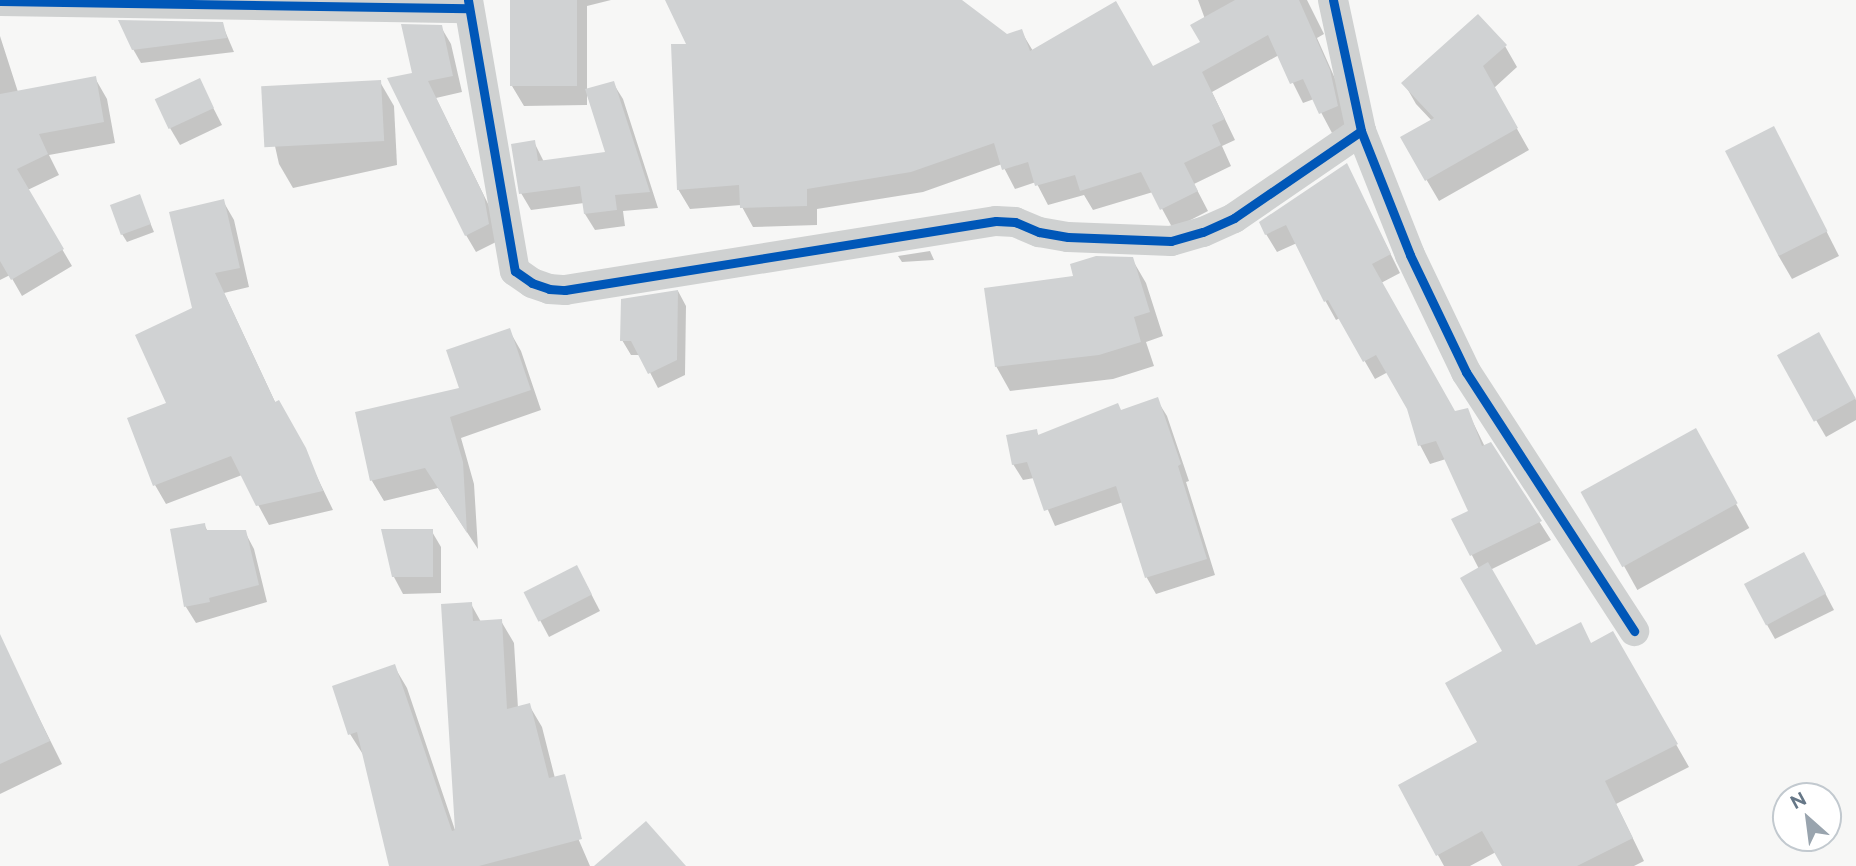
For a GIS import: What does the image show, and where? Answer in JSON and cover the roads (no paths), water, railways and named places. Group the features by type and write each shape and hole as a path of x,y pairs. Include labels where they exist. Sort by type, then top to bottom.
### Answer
{"street":[{"path":"1333,0 1360,131 1410,255 1466,372 1634,631"},
{"path":"0,1 468,4 515,271 532,283 549,289 565,290 996,220 1016,222 1039,232 1068,237 1171,241 1203,232 1234,218 1360,131"}]}
